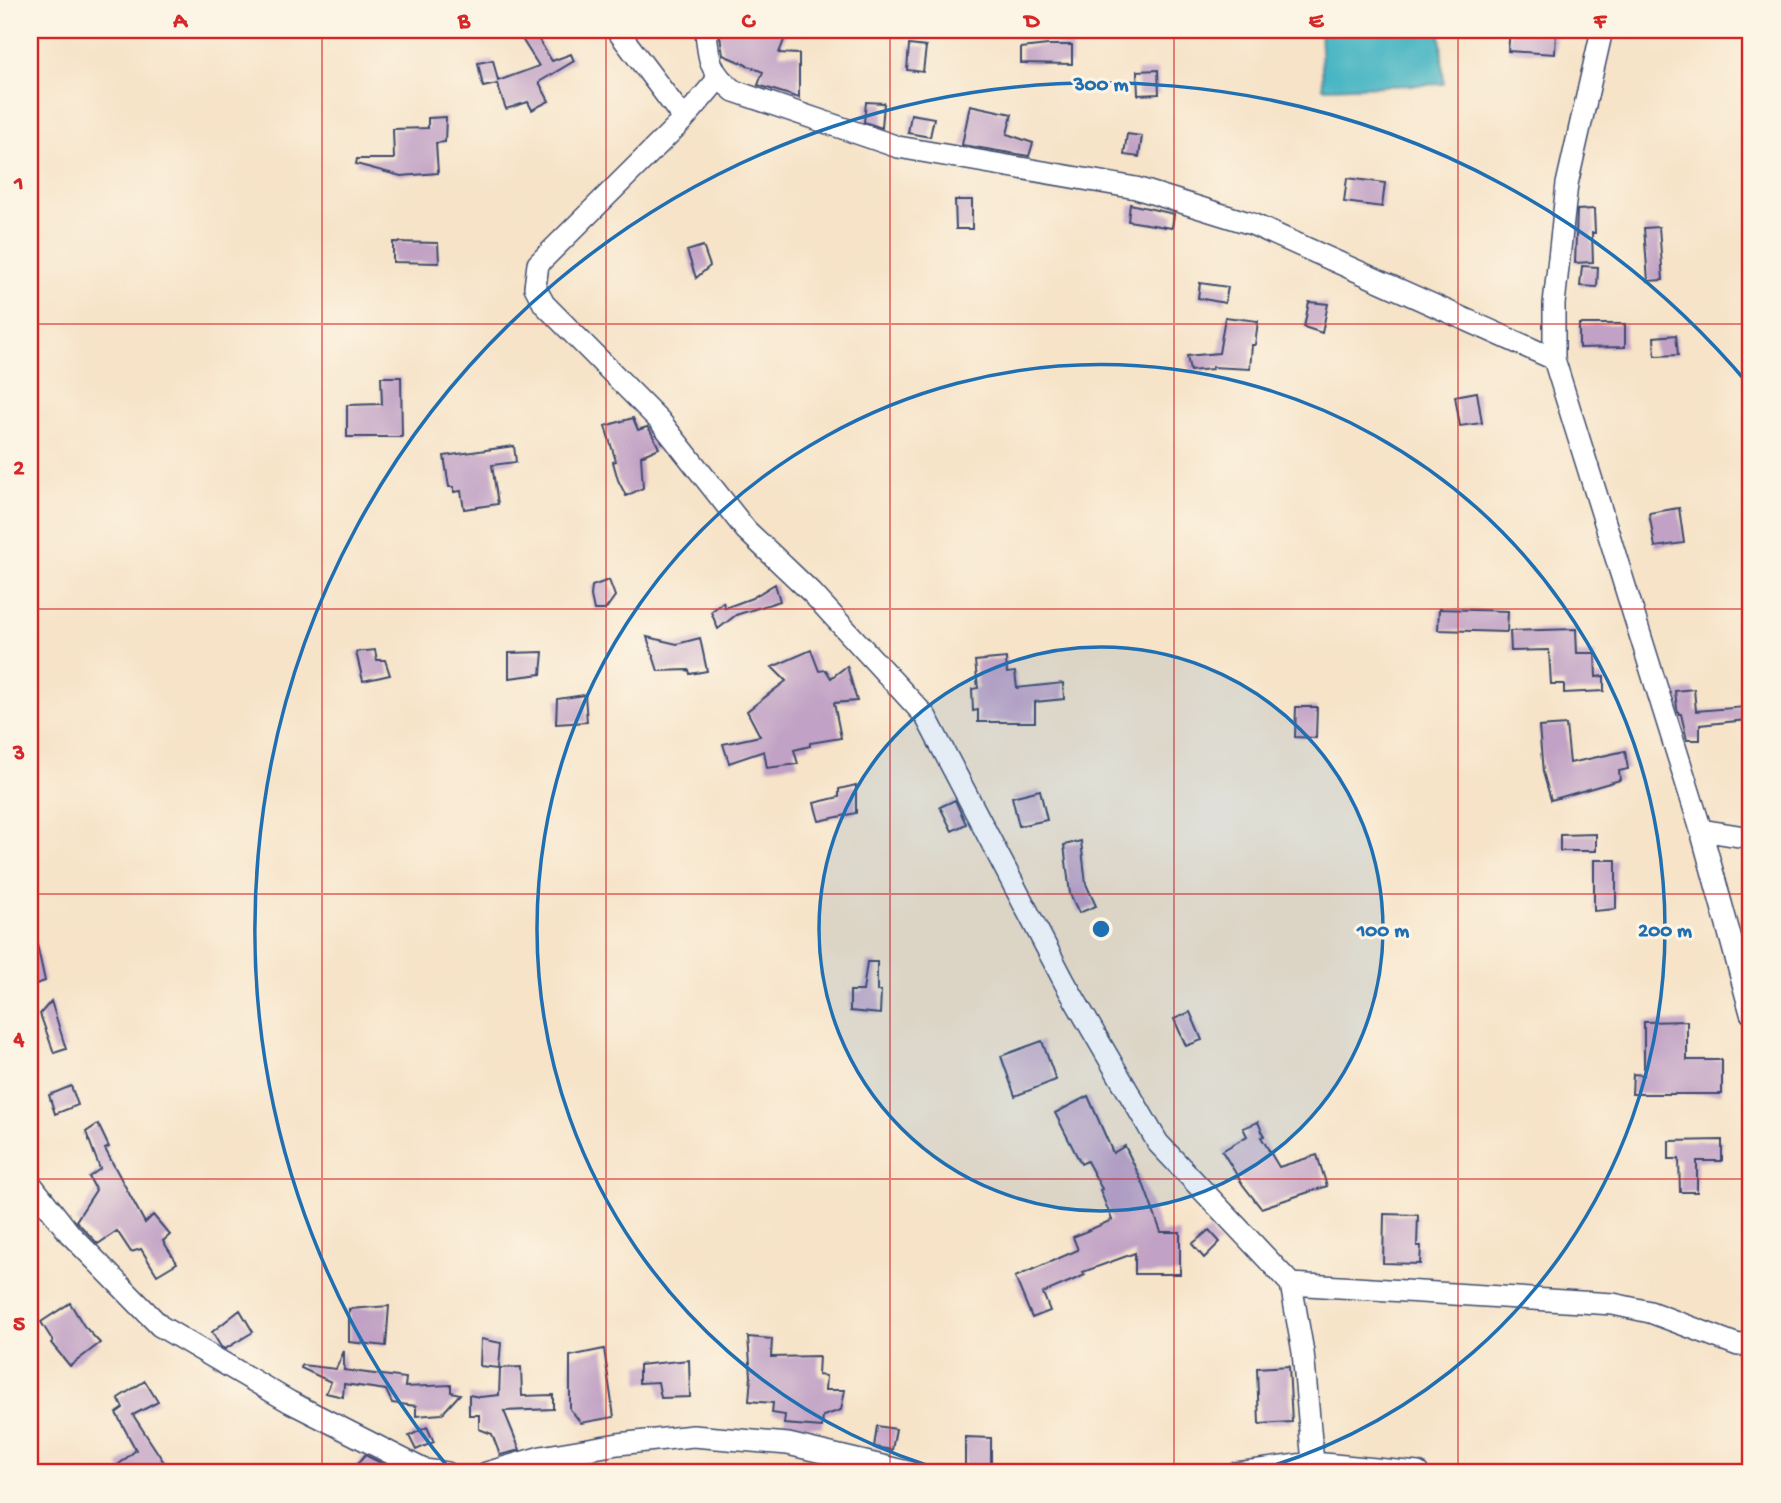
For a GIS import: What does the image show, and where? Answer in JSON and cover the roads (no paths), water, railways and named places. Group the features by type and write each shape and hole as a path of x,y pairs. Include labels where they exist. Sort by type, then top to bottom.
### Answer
{"street":[{"path":"617,30 684,120"},
{"path":"706,30 707,50 718,79 734,91 898,146 1136,188 1252,224 1554,359"},
{"path":"1602,30 1567,184 1554,304 1554,359 1701,831 1751,1013"},
{"path":"718,79 684,120 538,264 535,287 544,304 660,421 746,530 812,593 926,717 1065,982 1158,1143 1291,1284 1304,1352 1313,1463"},
{"path":"1701,831 1751,838"},
{"path":"30,1183 70,1234 160,1325 290,1402 424,1470 447,1473"},
{"path":"1291,1284 1613,1304 1650,1312 1738,1345 1751,1344"},
{"path":"486,1473 541,1457 618,1444 693,1436 788,1444 912,1473"},
{"path":"1236,1473 1313,1463 1418,1473"}],"water":[{"path":"1320,30 1440,30 1444,84 1323,88"}]}
